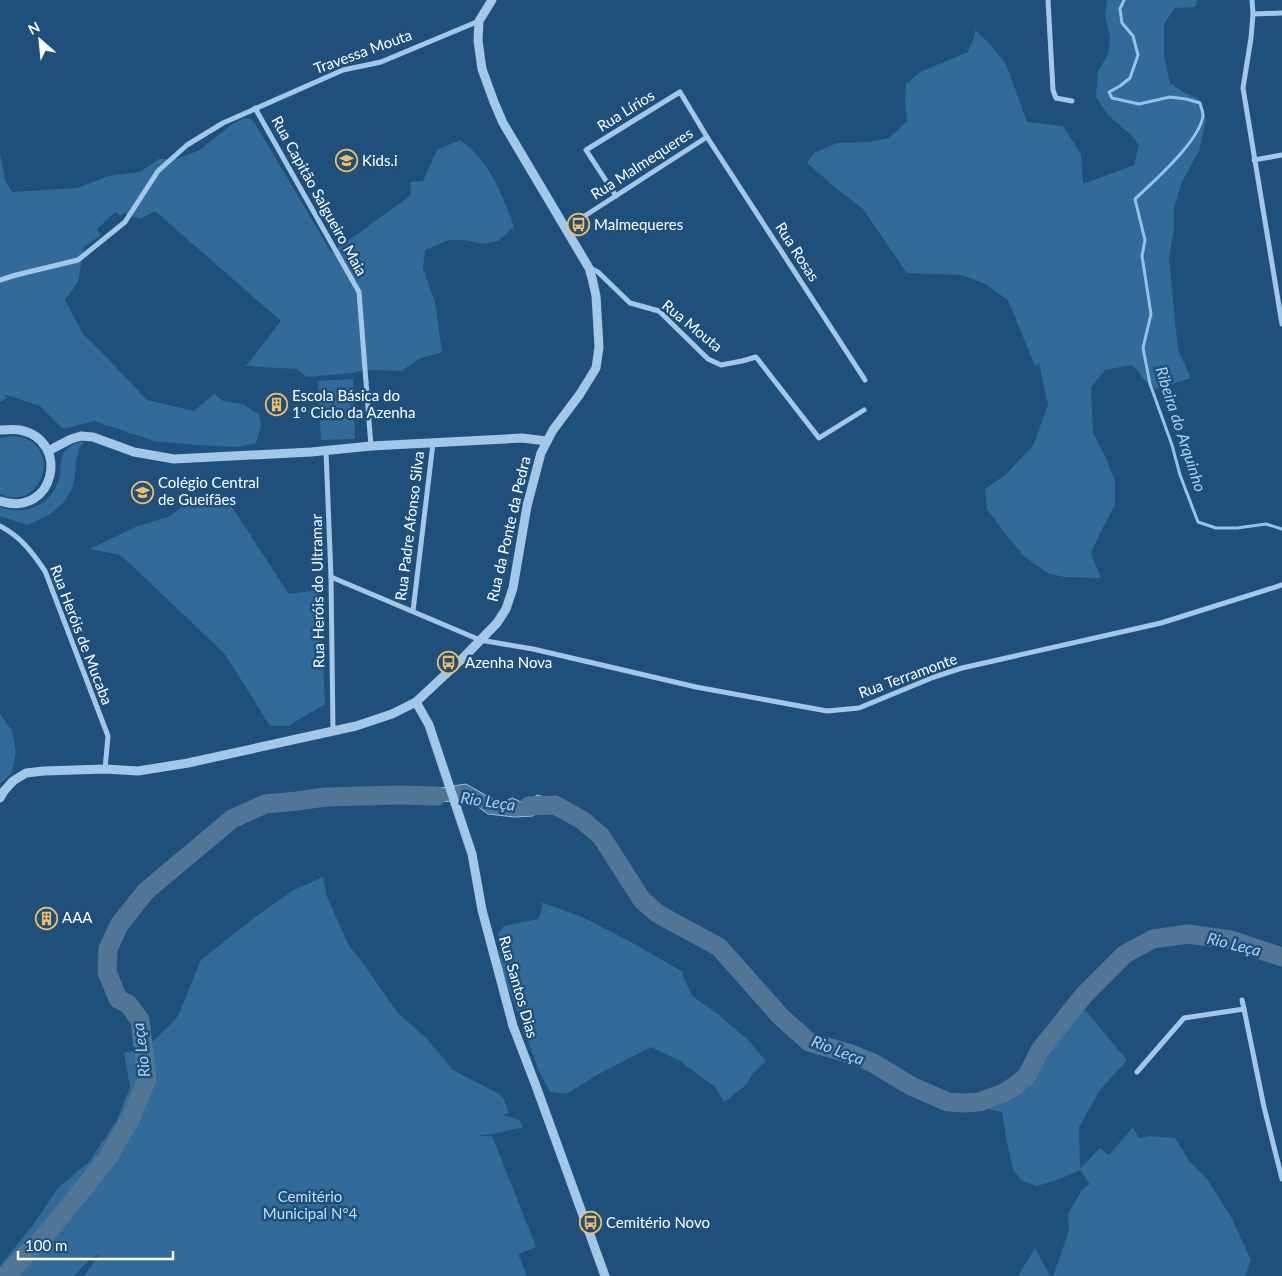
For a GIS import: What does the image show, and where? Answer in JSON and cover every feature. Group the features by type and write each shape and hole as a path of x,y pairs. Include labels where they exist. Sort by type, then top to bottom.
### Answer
{"street":[{"path":"479,21 492,0"},
{"path":"1048,0 1053,90 1056,98 1072,101"},
{"path":"1252,0 1251,38 1243,88 1282,324"},
{"path":"1253,14 1282,14"},
{"name":"Travessa Mouta","path":"0,280 78,260 125,222 158,171 186,145 223,123 343,70 381,62 479,21"},
{"name":"Rua da Ponte da Pedra","path":"0,798 13,781 26,773 44,771 138,771 188,763 356,726 392,714 416,702 497,623 506,609 513,588 535,472 541,453 596,368 599,347 596,296 589,268 503,123 482,69 478,41 479,21"},
{"name":"Rua Lírios","path":"616,196 586,150 680,92 707,137"},
{"name":"Rua Capitão Salgueiro Maia","path":"256,108 359,292 371,446"},
{"name":"Rua Malmequeres","path":"566,228 707,137"},
{"name":"Rua Rosas","path":"707,137 865,380"},
{"path":"1254,160 1282,155"},
{"name":"Rua Mouta","path":"589,268 598,272 630,303 658,311 708,359 721,365 756,357 820,438 864,410"},
{"path":"0,430 20,430 34,436 48,451 51,470 47,486 34,499 21,504 0,501"},
{"path":"48,451 81,436 93,437 134,452 174,459 522,438 547,441"},
{"name":"Rua Padre Afonso Silva","path":"413,611 433,443"},
{"name":"Rua Heróis do Ultramar","path":"326,451 331,577 333,731"},
{"name":"Rua Heróis de Mucaba","path":"0,526 16,535 32,551 45,571 108,736 105,770"},
{"name":"Rua Terramonte","path":"331,577 480,640 533,649 696,687 827,711 859,708 934,677 962,668 1161,623 1282,585"},
{"name":"Rua Santos Dias","path":"416,702 435,742 472,854 482,910 513,1026 605,1276"},
{"path":"1242,1000 1264,1107 1282,1179"},
{"path":"1137,1072 1184,1018 1244,1010"}],"green space":[{"path":"1107,0 1197,0 1195,7 1175,8 1164,24 1164,56 1170,83 1185,93 1199,99 1206,119 1199,151 1182,182 1174,207 1174,227 1169,259 1178,350 1191,378 1156,389 1143,379 1139,372 1131,365 1105,370 1091,387 1093,433 1115,481 1115,505 1091,553 1101,578 1064,577 1047,573 1025,557 987,509 985,489 1005,475 1033,446 1048,405 1039,363 1035,366 1008,300 985,284 962,275 907,273 863,209 807,163 814,153 837,143 868,142 889,138 907,121 906,84 920,72 968,52 975,35 975,30 988,42 1006,64 1027,122 1063,126 1081,154 1083,184 1134,165 1139,145 1131,135 1109,116 1096,97 1098,72 1109,52 1110,37 1105,15"},
{"path":"244,118 254,122 331,252 411,195 410,182 423,181 437,150 460,140 479,158 494,179 514,227 498,241 483,244 465,240 449,240 425,250 423,268 435,302 442,352 419,359 401,371 372,370 307,377 297,369 246,366 281,321 155,211 140,219 123,213 121,216 115,212 97,229 101,235 84,247 78,282 65,300 83,334 147,400 194,411 214,394 223,401 243,404 259,415 261,426 256,443 238,447 154,441 94,421 63,429 40,406 4,394 7,398 0,402 0,154 5,180 12,192 77,188 109,176 140,172 159,159 177,159 200,150 231,125"},
{"path":"353,379 355,439 321,440 318,381"},
{"path":"14,436 30,441 39,450 43,462 42,474 37,486 28,494 15,497 0,494 0,438"},
{"path":"85,441 78,452 70,493 59,507 45,517 27,525 0,516 0,507 9,510 26,510 42,503 48,498 58,482 64,452 71,446"},
{"path":"224,495 289,594 320,590 325,704 288,726 270,726 225,654 126,560 120,555 90,549 135,527 168,517 197,497"},
{"path":"0,714 12,731 16,752 12,773 0,784"},
{"name":"Cemitério Municipal Nº4","path":"323,877 327,897 349,946 398,1013 426,1038 451,1069 499,1094 504,1099 509,1113 503,1115 519,1120 523,1127 475,1136 492,1136 536,1247 518,1254 527,1276 84,1276 100,1254 89,1260 74,1276 0,1276 0,1266 33,1225 59,1187 89,1162 117,1120 130,1087 124,1053 147,1047 178,1016 201,960 292,891"},
{"path":"541,902 582,917 683,972 682,974 692,996 719,1015 748,1040 766,1061 754,1072 746,1085 724,1102 715,1087 680,1061 651,1047 595,1076 567,1094 550,1092 539,1071 501,967 498,933 504,926 538,919 543,906"},
{"path":"1085,1010 1127,1060 1100,1090 1079,1127 1080,1169 1100,1148 1109,1155 1133,1127 1139,1138 1151,1136 1175,1138 1190,1162 1208,1180 1232,1219 1251,1260 1245,1276 1053,1276 1069,1231 1068,1214 1082,1190 1090,1184 1080,1170 1037,1186 1022,1181 1013,1169 1002,1112 988,1109 1012,1100 1030,1082 1063,1031"},
{"path":"1035,1248 1050,1276 1018,1276"}],"water":[{"path":"466,784 494,800 504,802 512,798 526,804 537,795 552,799 553,807 540,808 533,816 514,817 488,814 470,801 415,802 413,791"}],"waterway":[{"name":"Ribeira do Arquinho","path":"1124,0 1120,9 1122,23 1133,36 1138,55 1130,78 1109,92 1112,98 1139,104 1170,97 1186,99 1200,103 1203,115 1200,125 1185,148 1164,172 1135,199 1145,240 1142,256 1151,314 1143,348 1150,384 1172,445 1180,475 1198,522 1216,528 1237,528 1266,524 1282,529"},
{"name":"Rio Leça","path":"5,1276 48,1232 107,1159 131,1118 147,1079 140,1020 128,1004 118,999 107,972 108,949 119,925 146,891 232,819 265,804 325,797 437,796"},
{"name":"Rio Leça","path":"529,806 555,805 582,820 601,836 642,900 657,913 719,947 781,1017 809,1042 851,1054 873,1063 911,1086 948,1102 979,1102 1004,1093 1016,1085 1027,1076 1040,1050 1084,995 1125,954 1153,939 1188,934 1231,940 1282,957"}],"place":[{"name":"Kids.i","path":"346,161"},
{"name":"Malmequeres","path":"578,225"},
{"name":"Escola Básica do 1º Ciclo da Azenha","path":"276,405"},
{"name":"Colégio Central de Gueifães","path":"142,492"},
{"name":"Azenha Nova","path":"449,663"},
{"name":"AAA","path":"46,918"},
{"name":"Cemitério Novo","path":"590,1223"}]}
